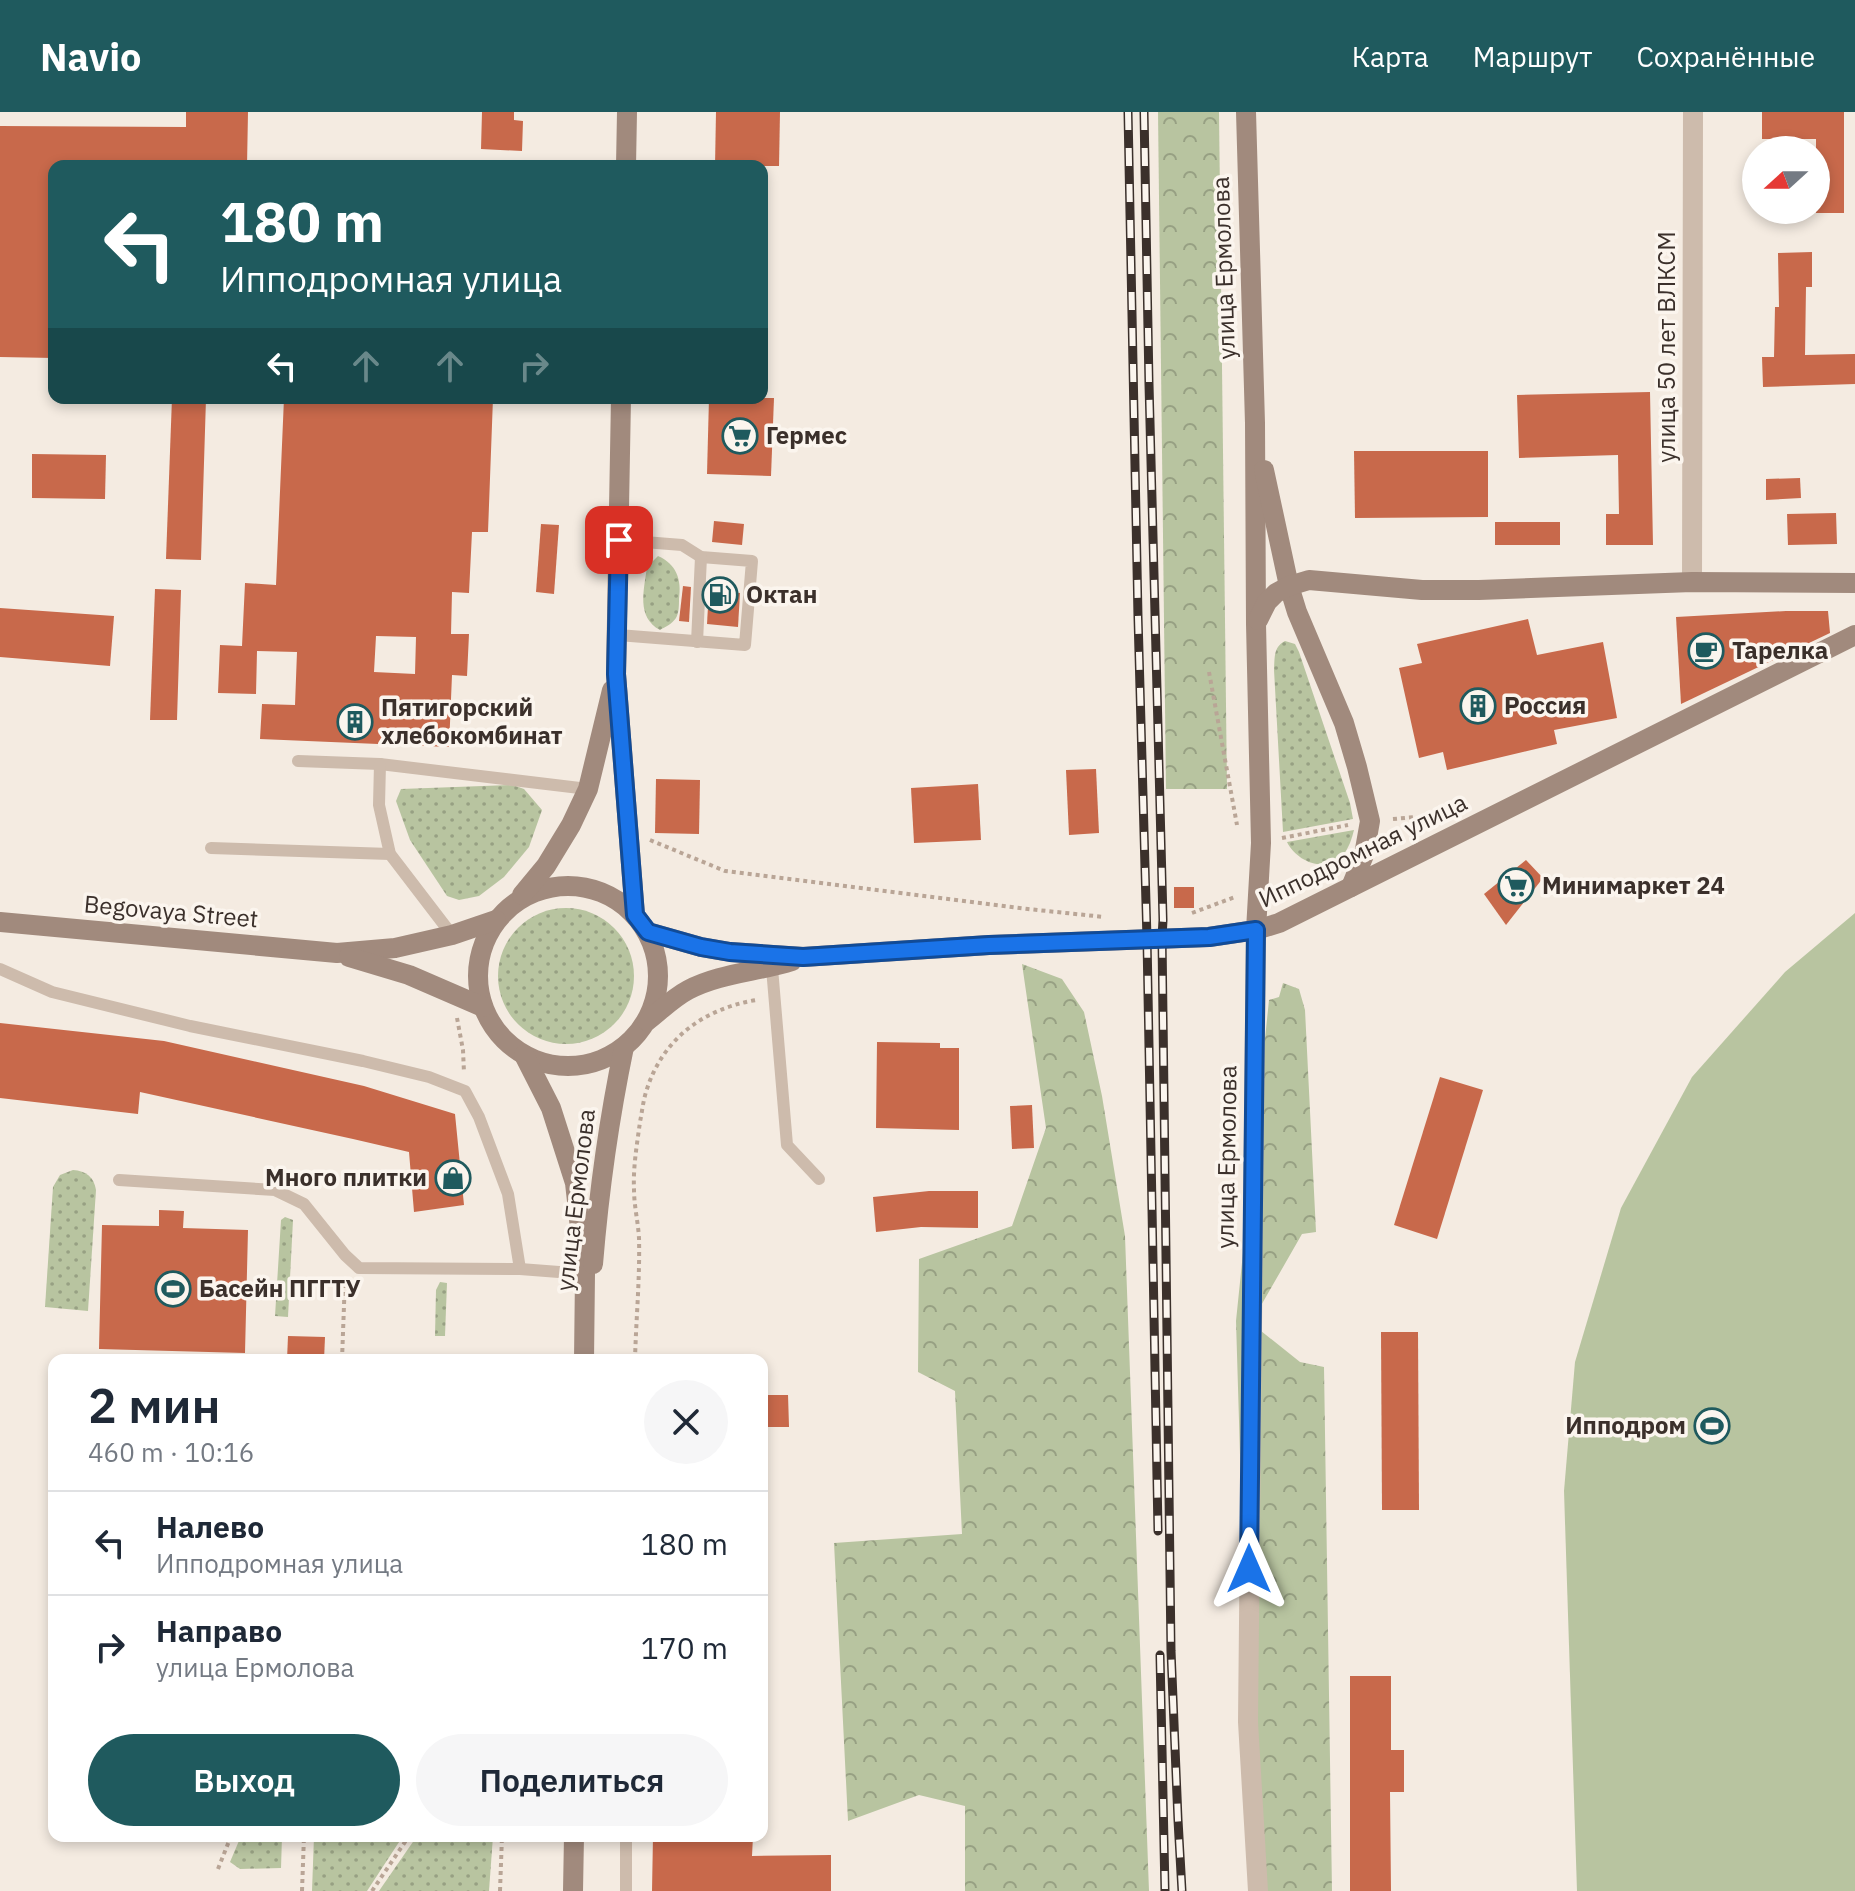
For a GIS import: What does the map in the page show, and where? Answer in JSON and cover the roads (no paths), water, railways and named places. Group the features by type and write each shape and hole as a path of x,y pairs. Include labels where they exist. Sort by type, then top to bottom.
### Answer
{"street":[{"path":"626,160 627,112"},
{"name":"улица Ермолова","path":"1246,112 1255,423 1261,843 1256,930 1248,1722 1258,1891"},
{"name":"улица 50 лет ВЛКСМ","path":"1692,582 1693,112"},
{"name":"улица Ермолова","path":"621,404 616,674 635,915"},
{"name":"улица Ермолова","path":"1255,423 1289,586 1344,723 1370,821 1364,855 1351,887"},
{"path":"1256,624 1267,602 1276,593 1309,580 1422,590 1692,582 1855,583"},
{"name":"Ипподромная улица","path":"648,932 730,952 803,957 989,945 1209,937 1256,930 1279,923 1855,635"},
{"name":"улица Ермолова","path":"516,902 541,890 569,885 596,890 621,903 648,932 658,971 656,996 647,1021 624,1047 601,1060 575,1066 549,1064 524,1055 507,1043 493,1026 483,1007 478,985 478,962 496,920 516,902 546,866 588,789 616,674"},
{"name":"Begovaya Street","path":"0,922 337,953 395,948 452,935 496,920"},
{"name":"Begovaya Street","path":"337,953 409,975 483,1007"},
{"name":"Ипподромная улица","path":"647,1021 687,990 803,957"},
{"name":"улица Ермолова","path":"585,1354 598,1197 624,1047"},
{"name":"улица Ермолова","path":"524,1055 551,1108 575,1183 585,1274 584,1354"},
{"path":"573,1891 574,1842"}],"lane":[{"path":"618,635 745,645 752,561 701,557 682,545 619,540"},
{"path":"697,642 701,557"},
{"path":"298,761 380,764 588,789"},
{"path":"380,764 379,805 390,854 452,935"},
{"path":"211,848 390,854"},
{"path":"772,968 787,1145 819,1179"},
{"path":"0,969 52,992 190,1026 363,1061 416,1074 465,1091 479,1117 508,1194 520,1269"},
{"path":"119,1180 275,1190 304,1204 359,1268 520,1269 585,1274"},
{"path":"626,1842 626,1891"}],"railway":[{"path":"1128,112 1158,1531"},
{"path":"1144,112 1163,920 1171,1651 1182,1891"},
{"path":"1160,1655 1165,1891"}],"place":[{"name":"Гермес","path":"740,436"},
{"name":"Октан","path":"720,595"},
{"name":"Тарелка","path":"1706,651"},
{"name":"Россия","path":"1478,706"},
{"name":"Пятигорский хлебокомбинат","path":"355,722"},
{"name":"Минимаркет 24","path":"1516,886"},
{"name":"Много плитки","path":"453,1178"},
{"name":"Басейн ПГГТУ","path":"173,1289"},
{"name":"Ипподpом","path":"1712,1426"}]}
